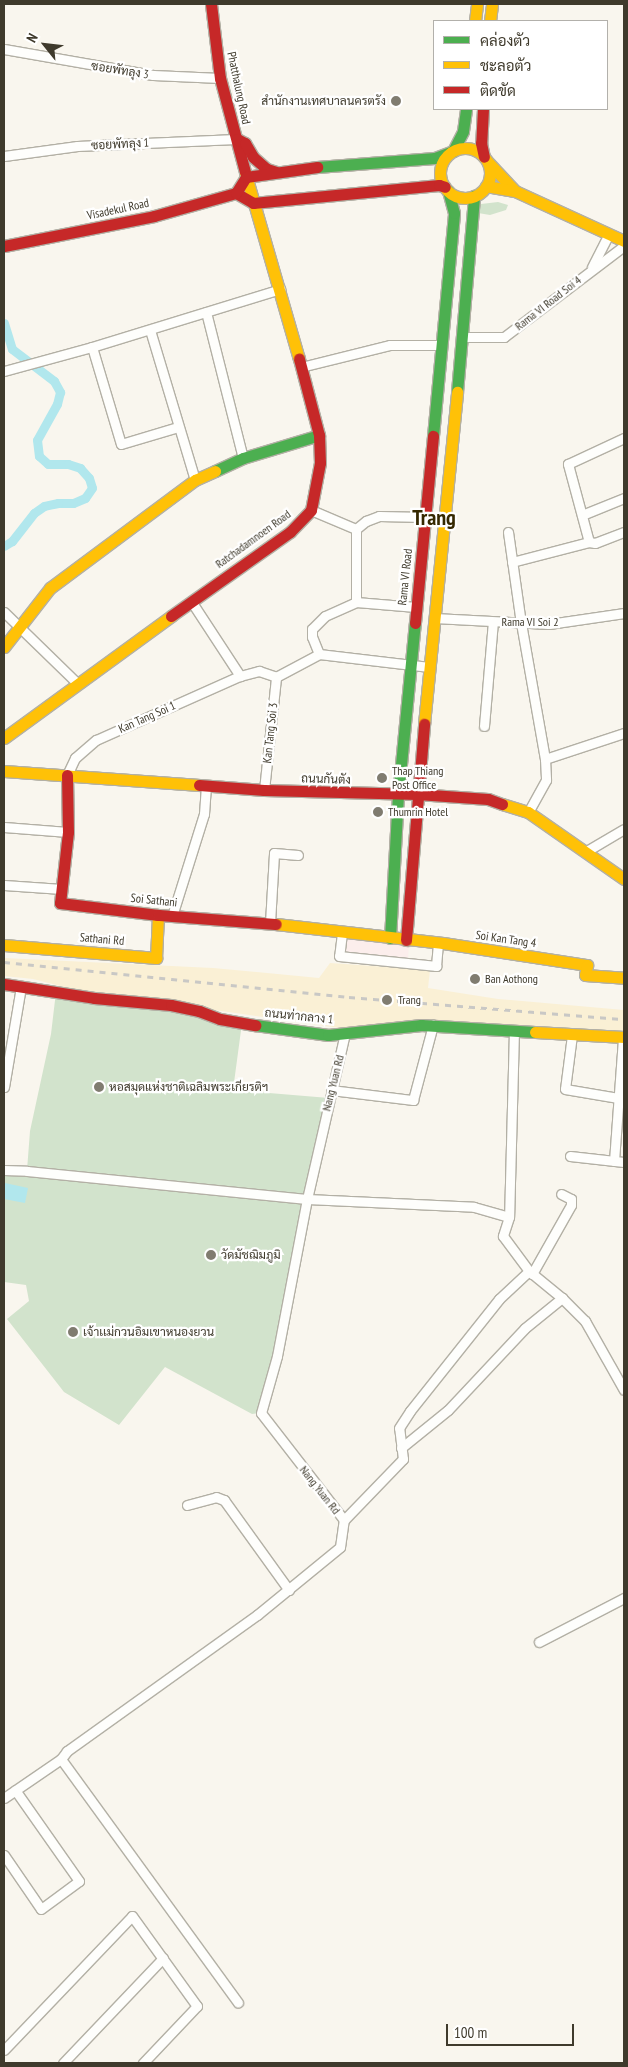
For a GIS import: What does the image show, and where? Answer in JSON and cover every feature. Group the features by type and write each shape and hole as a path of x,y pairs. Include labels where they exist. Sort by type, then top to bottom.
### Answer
{"street":[{"name":"Phatthalung Road","path":"211,4 220,78 246,177"},
{"path":"475,20 477,4"},
{"path":"490,20 492,4"},
{"name":"ซอยพัทลุง 3","path":"4,49 153,75 220,78"},
{"path":"447,189 440,172 442,164 453,151 463,132 466,110"},
{"path":"406,940 429,667 463,337 474,201 486,186 490,170 481,144 483,110"},
{"path":"236,138 244,143 253,157 267,169 276,172"},
{"name":"ซอยพัทลุง 1","path":"4,156 77,146 236,138"},
{"path":"469,148 486,160 515,191 506,196 492,196 474,201 458,197 439,186 253,203 236,193 246,177 276,172 418,160 469,148"},
{"path":"246,177 280,289 319,435 320,463 311,510 356,529"},
{"path":"486,186 515,191 624,241"},
{"name":"Rama VI Road","path":"390,938 398,795 454,213 447,189"},
{"name":"Visadekul Road","path":"4,246 154,216 236,193"},
{"path":"591,270 609,234"},
{"name":"Rama VI Road Soi 4","path":"463,337 504,337 624,246"},
{"path":"4,371 150,330 280,289"},
{"path":"206,312 243,458"},
{"path":"150,330 195,480"},
{"path":"301,367 390,345 442,345"},
{"path":"92,347 120,444 178,427"},
{"path":"4,647 50,588 195,480 243,458 319,435"},
{"path":"589,542 568,464 624,438"},
{"path":"582,515 624,498"},
{"name":"Ratchadamnoen Road","path":"5,735 290,532 311,510"},
{"path":"356,529 366,521 379,516 425,517"},
{"path":"356,529 356,602"},
{"path":"508,532 521,623 545,759 546,780 528,812"},
{"path":"512,562 589,542 595,543 624,532"},
{"path":"191,601 240,676"},
{"path":"319,654 312,637 312,629 326,616 356,602 416,612 434,618"},
{"path":"4,612 77,683"},
{"name":"Rama VI Soi 2","path":"434,618 549,624 624,613"},
{"path":"484,726 493,622"},
{"path":"276,677 319,654 429,667"},
{"name":"Kan Tang Soi 1","path":"67,775 75,758 96,740 240,676 259,672 276,677"},
{"name":"Kan Tang Soi 3","path":"264,790 276,677"},
{"path":"545,759 624,732"},
{"name":"ถนนกันตัง","path":"5,769 206,787 398,795 418,794 488,799 528,812 624,879"},
{"path":"4,885 62,889 68,832 67,775"},
{"path":"172,916 204,814 206,787"},
{"path":"4,828 68,832"},
{"path":"585,852 624,829"},
{"path":"270,923 274,853 298,855"},
{"name":"Soi Sathani","path":"62,889 60,903 158,915 270,923 373,936"},
{"name":"Sathani Rd","path":"4,945 156,958 158,915"},
{"path":"342,933 339,956 436,966 438,943"},
{"name":"Soi Kan Tang 4","path":"373,936 438,943 587,965 585,975 624,978"},
{"name":"ถนนท่ากลาง 1","path":"4,984 94,998 199,1010 220,1019 249,1025 328,1035 393,1027 433,1025 624,1037"},
{"path":"4,1087 21,986"},
{"path":"4,1020 15,1021"},
{"path":"331,1090 413,1100 433,1025"},
{"path":"514,1030 509,1217 503,1236 530,1272 562,1298 585,1321 624,1390"},
{"name":"Nang Yuan Rd","path":"4,1798 61,1759 67,1751 289,1590 340,1546 344,1520 261,1413 277,1356 307,1199 345,1033"},
{"path":"572,1034 565,1089 618,1098"},
{"path":"614,1161 624,1037"},
{"path":"570,1156 624,1162"},
{"path":"4,1170 27,1170 307,1199 474,1207 509,1217"},
{"path":"344,1520 403,1459 399,1428 410,1411 499,1299 530,1272 571,1205 571,1199 561,1194"},
{"path":"401,1448 448,1410 525,1328 562,1298"},
{"path":"187,1505 216,1497 224,1500 289,1590"},
{"path":"539,1642 624,1598"},
{"path":"61,1759 238,2003"},
{"path":"4,1855 41,1909 79,1881 15,1790"},
{"path":"4,2050 132,1916 197,2006 143,2063"},
{"path":"63,2063 162,1958"}],"shaded area":[{"path":"345,938 409,945 408,960 343,951"},
{"path":"4,958 213,968 319,978 330,963 430,970 428,988 498,999 624,1010 624,1033 346,1029 76,990 33,979 4,976"}],"green space":[{"path":"498,202 508,205 506,210 490,215 478,213 478,207 481,204"},
{"path":"56,992 242,1023 233,1090 329,1098 261,1413 252,1414 165,1367 119,1425 64,1392 7,1319 29,1301 26,1285 4,1282 4,1170 27,1170 30,1131 51,1034"}],"water":[{"path":"5,1183 28,1188 25,1203 4,1199"}],"waterway":[{"path":"4,323 12,349 54,381 60,392 57,404 37,440 39,456 48,464 68,464 80,468 89,478 92,488 85,498 73,503 58,503 44,506 34,513 12,541 4,546"}],"railway":[{"path":"4,962 349,997 624,1019"}],"traffic: fast":[{"path":"317,167 435,158 453,151 463,131 466,110"},
{"path":"433,436 454,213 448,191"},
{"path":"457,392 474,196"},
{"path":"215,471 243,458 319,435"},
{"path":"390,938 398,795 415,623"},
{"path":"255,1025 328,1035 421,1025 535,1032"}],"traffic: slow":[{"path":"475,20 477,4"},
{"path":"490,20 492,4"},
{"path":"465,148 474,150 485,159 490,173 488,182 479,193 465,198 456,196 445,187 440,173 442,164 451,153 465,148"},
{"path":"488,162 515,191"},
{"path":"245,172 299,359"},
{"path":"486,186 515,191 624,241"},
{"path":"424,724 457,392"},
{"path":"4,647 50,588 195,480 215,471"},
{"path":"4,738 171,616"},
{"path":"4,771 199,785"},
{"path":"502,804 528,812 624,879"},
{"path":"4,945 156,958 158,915"},
{"path":"276,924 443,943 587,965 585,975 624,978"},
{"path":"535,1032 624,1037"}],"traffic: jam":[{"path":"211,4 220,78 245,172"},
{"path":"483,110 481,143 484,157"},
{"path":"237,139 245,143 253,157 267,169 276,172"},
{"path":"4,246 154,216 236,193 246,177 317,167"},
{"path":"236,193 253,203 439,185 445,187"},
{"path":"171,616 290,532 311,510 320,463 319,435 299,359"},
{"path":"415,623 433,436"},
{"path":"406,940 424,724"},
{"path":"67,775 68,832 60,903 158,915 276,924"},
{"path":"199,785 264,790 417,794 488,799 502,804"},
{"path":"4,984 94,998 171,1005 199,1011 220,1019 255,1025"}],"place":[{"name":"สำนักงานเทศบาลนครตรัง","path":"396,101"},
{"name":"Thap Thiang Post Office","path":"382,778"},
{"name":"Thumrin Hotel","path":"378,812"},
{"name":"Ban Aothong","path":"475,979"},
{"name":"Trang","path":"387,1000"},
{"name":"หอสมุดแห่งชาติเฉลิมพระเกียรติฯ","path":"99,1087"},
{"name":"วัดมัชฌิมภูมิ","path":"211,1255"},
{"name":"เจ้าเเม่กวนอิมเขาหนองยวน","path":"73,1332"}],"district":[{"name":"Trang","path":"434,518"}]}
